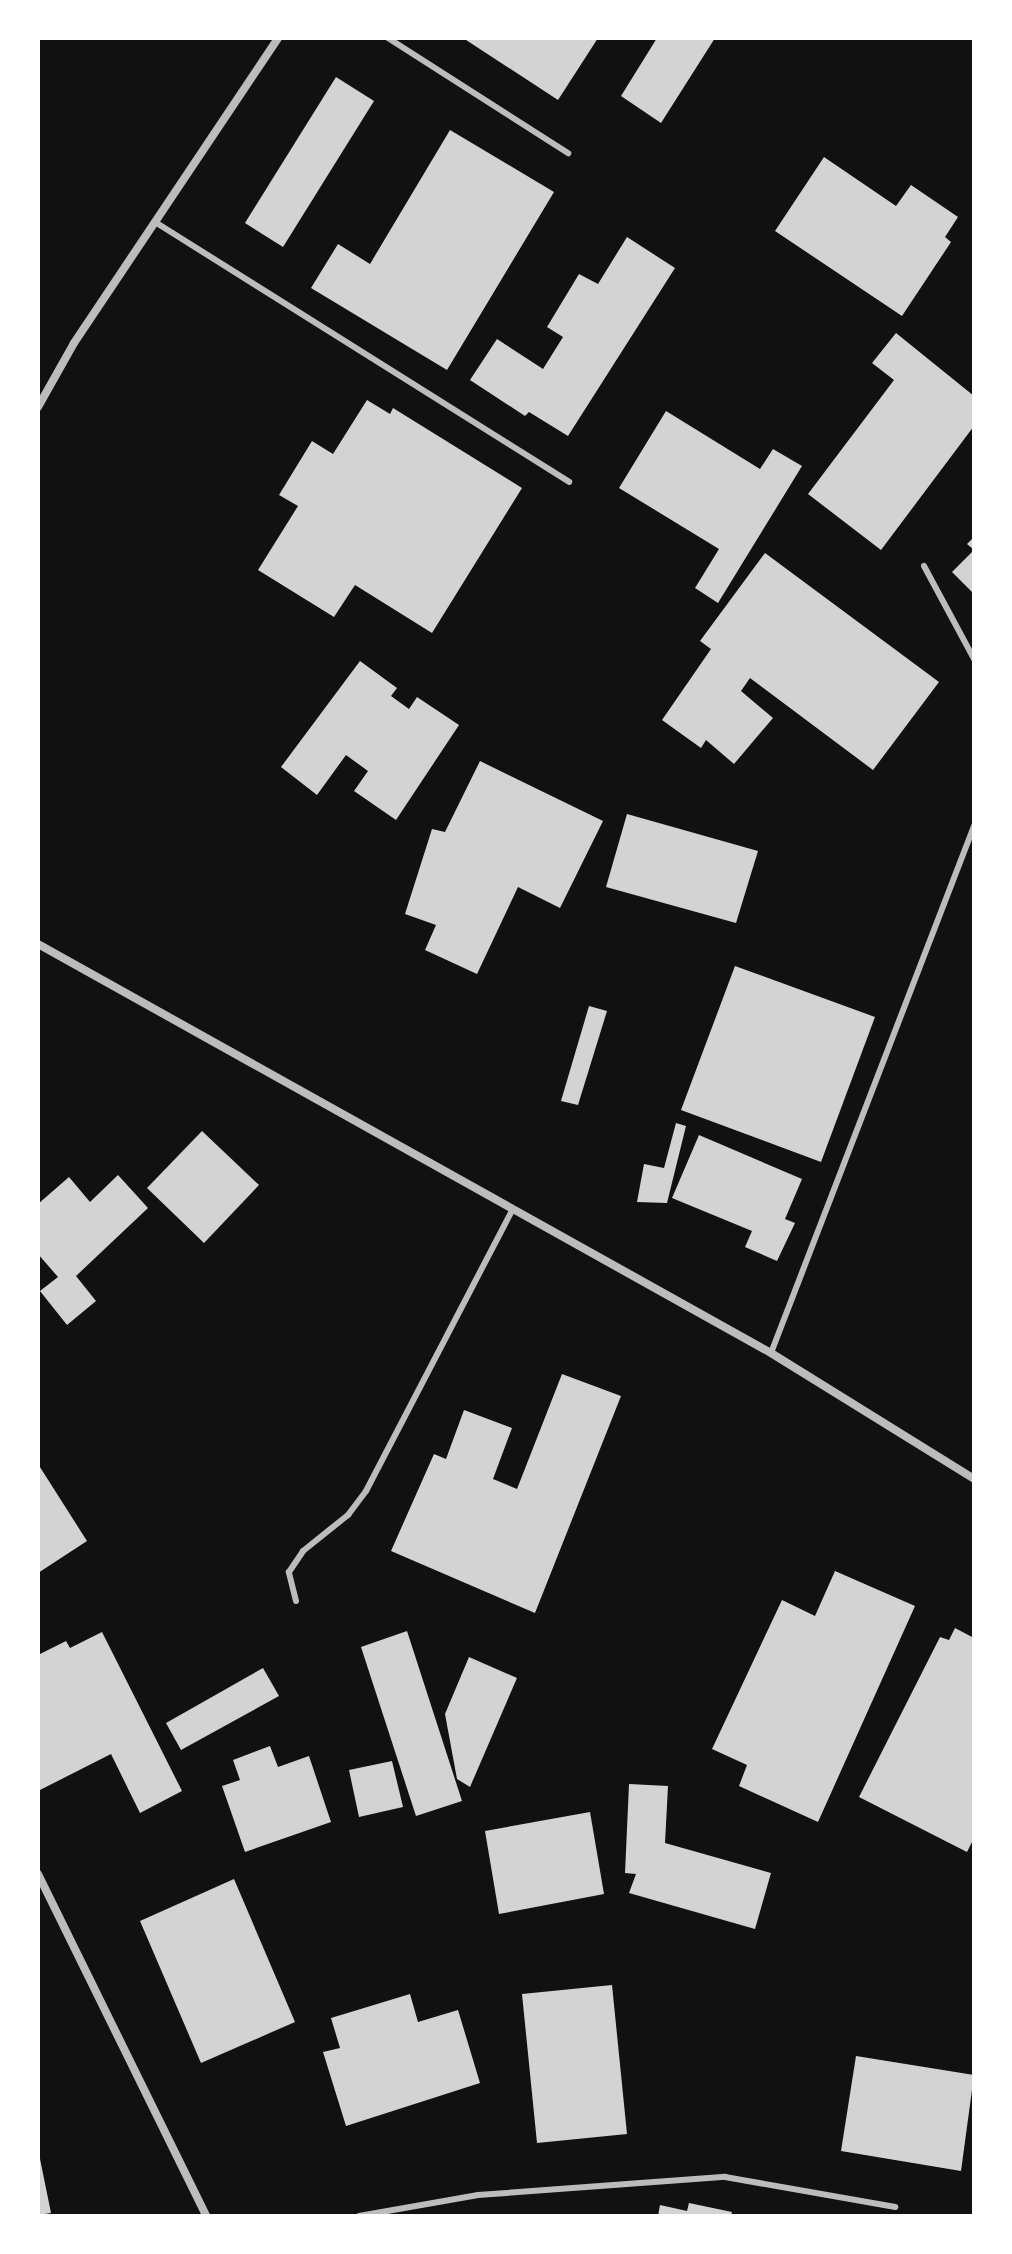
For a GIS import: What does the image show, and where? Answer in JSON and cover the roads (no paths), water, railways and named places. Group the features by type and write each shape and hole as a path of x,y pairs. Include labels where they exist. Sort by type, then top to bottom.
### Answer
{"street":[{"path":"38,407 155,222 278,38"},
{"path":"38,944 771,1353 974,1479"},
{"path":"38,1874 206,2216"}],"lane":[{"path":"388,38 568,153"},
{"path":"155,222 569,482"},
{"path":"924,566 974,659"},
{"path":"771,1353 974,826"},
{"path":"296,1601 289,1572 303,1551 348,1515 366,1491 513,1209"},
{"path":"359,2216 478,2195 725,2177 895,2207"}]}
